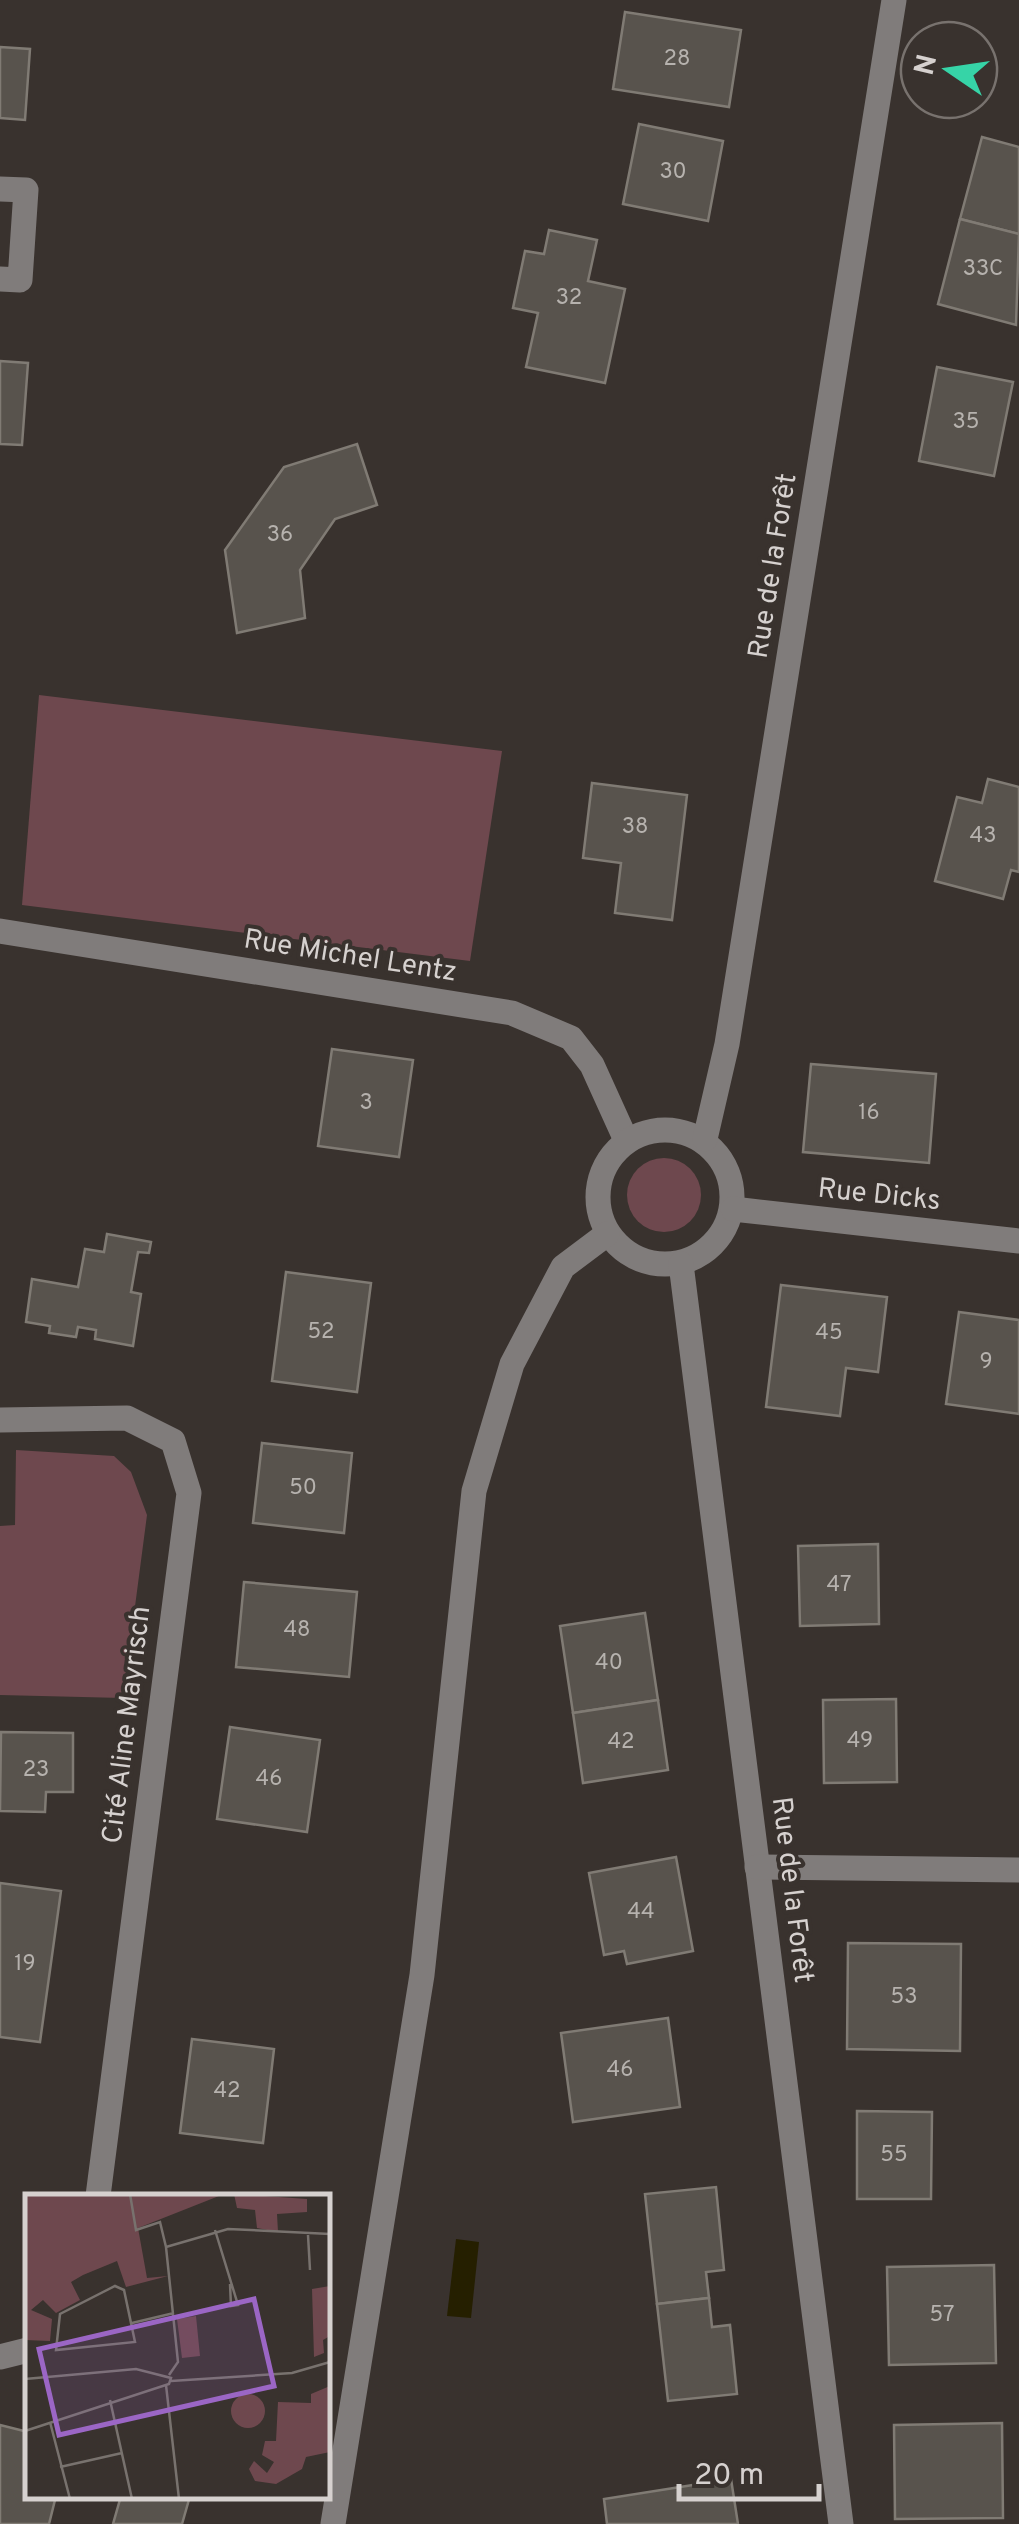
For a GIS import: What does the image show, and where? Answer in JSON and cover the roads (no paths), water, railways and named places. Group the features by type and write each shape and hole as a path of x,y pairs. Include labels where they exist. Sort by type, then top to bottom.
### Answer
{"street":[{"name":"Rue de la Forêt","path":"705,1139 728,1044 894,0"},
{"path":"0,188 26,190 20,280 0,279"},
{"name":"Rue Michel Lentz","path":"0,931 512,1013 571,1038 592,1066 626,1140"},
{"path":"665,1127 705,1139 730,1170 733,1209 716,1244 682,1264 639,1260 607,1234 596,1200 604,1167 626,1140 665,1127"},
{"name":"Rue Dicks","path":"733,1209 1019,1242"},
{"path":"333,2524 422,1974 474,1491 521,1348 563,1267 607,1234"},
{"name":"Rue de la Forêt","path":"682,1264 842,2524"},
{"name":"Cité Aline Mayrisch","path":"0,1420 127,1418 173,1440 188,1494 98,2194"},
{"path":"758,1867 1019,1870"},
{"path":"0,2357 25,2351"}]}
